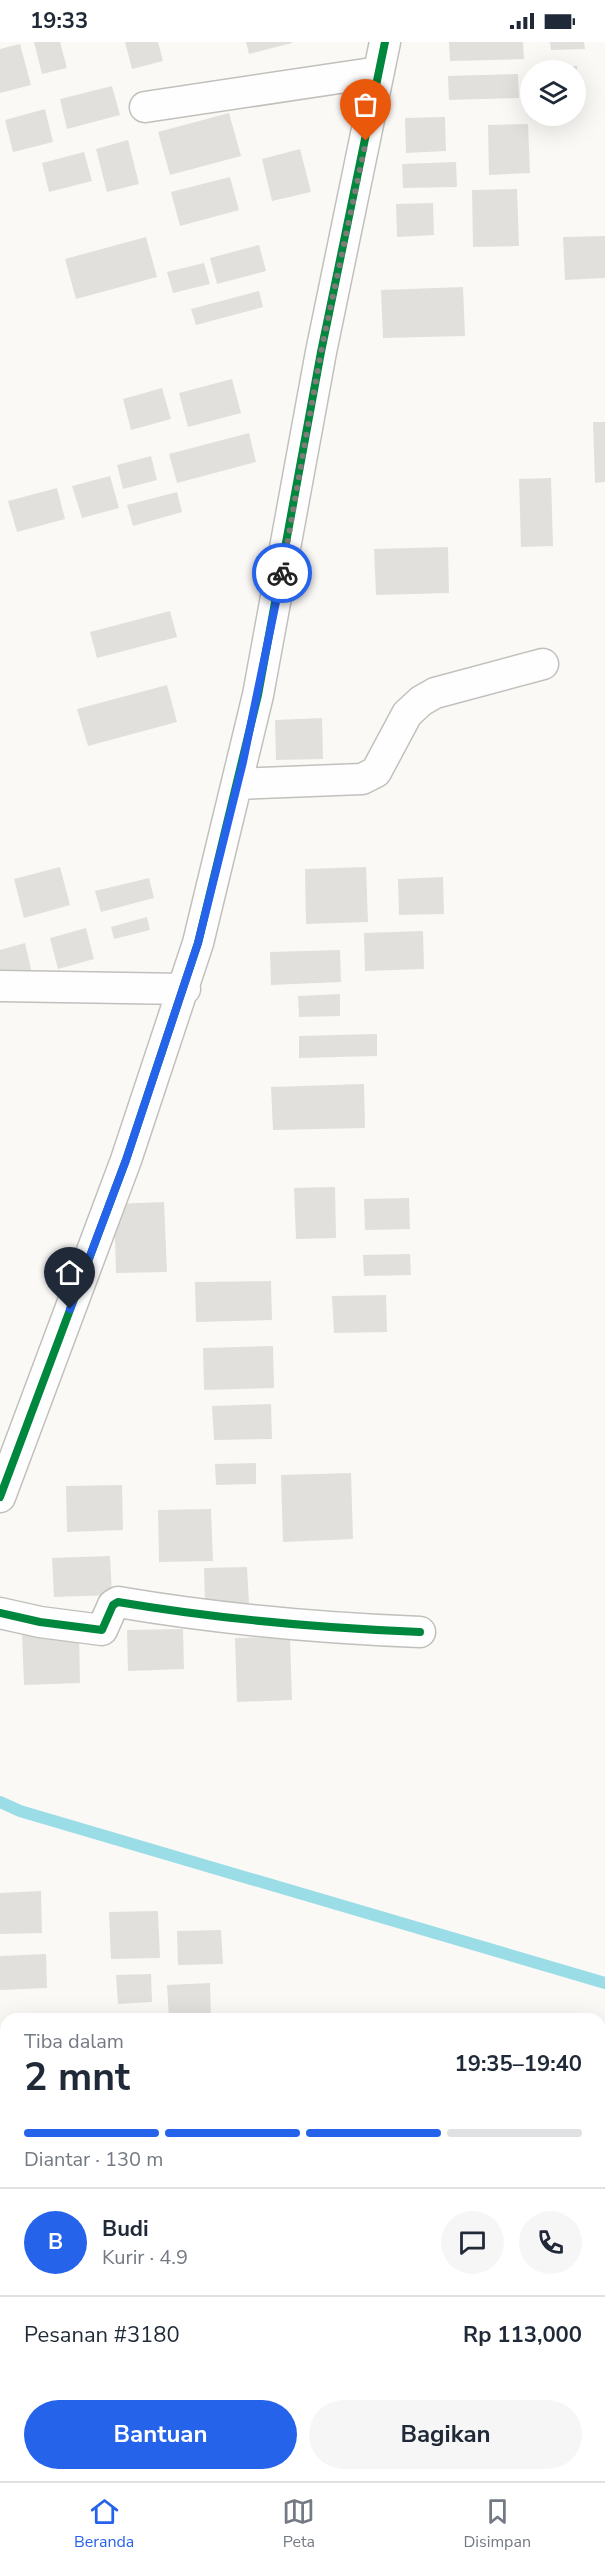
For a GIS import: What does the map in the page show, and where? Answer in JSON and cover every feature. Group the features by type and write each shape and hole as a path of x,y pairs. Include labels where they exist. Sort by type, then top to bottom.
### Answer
{"street":[{"path":"0,1497 6,1463 95,1244 185,989 238,784 273,623 321,352 386,42"},
{"path":"145,107 379,72"},
{"path":"238,784 362,779 376,772 408,714 421,701 435,693 543,664"},
{"path":"0,986 185,989"},
{"path":"0,1613 40,1622 102,1630 113,1605 118,1602 256,1621 348,1629 420,1632"}],"building":[{"path":"34,42 60,42 67,68 42,74"},
{"path":"125,42 158,42 163,61 132,69"},
{"path":"246,42 292,42 292,43 249,54"},
{"path":"449,42 523,42 524,59 450,61"},
{"path":"550,42 584,42 585,49 551,50"},
{"path":"20,44 31,85 0,93 0,49"},
{"path":"518,74 519,98 449,100 448,76"},
{"path":"112,86 120,115 67,129 60,99"},
{"path":"45,109 53,142 13,152 5,120"},
{"path":"229,113 241,156 170,175 158,132"},
{"path":"445,117 446,151 406,153 405,118"},
{"path":"488,125 528,126 530,173 489,175"},
{"path":"128,140 139,184 107,192 96,149"},
{"path":"300,149 311,192 272,201 262,159"},
{"path":"84,152 92,181 49,192 42,163"},
{"path":"456,162 457,187 403,188 402,164"},
{"path":"230,177 239,210 180,226 171,192"},
{"path":"517,189 519,246 473,247 472,190"},
{"path":"433,203 434,235 397,237 396,204"},
{"path":"605,236 605,278 565,280 563,237"},
{"path":"146,237 157,277 76,299 65,259"},
{"path":"259,245 266,271 217,284 210,258"},
{"path":"204,263 210,284 173,293 167,272"},
{"path":"463,287 465,336 383,338 381,290"},
{"path":"259,291 263,307 196,325 191,309"},
{"path":"232,379 241,413 188,427 179,393"},
{"path":"162,388 171,419 131,430 123,399"},
{"path":"593,422 605,422 605,482 595,483"},
{"path":"249,433 256,462 177,483 169,454"},
{"path":"151,456 157,480 123,489 117,465"},
{"path":"110,476 119,508 82,518 72,486"},
{"path":"551,478 553,546 521,547 519,479"},
{"path":"57,488 65,519 17,532 8,501"},
{"path":"177,492 182,512 133,526 127,505"},
{"path":"448,547 449,593 376,595 374,549"},
{"path":"170,611 177,637 97,658 90,632"},
{"path":"167,685 177,722 88,746 77,709"},
{"path":"322,718 323,759 276,760 275,720"},
{"path":"60,867 70,905 24,918 14,879"},
{"path":"366,867 368,922 306,924 305,869"},
{"path":"443,877 444,914 399,915 398,879"},
{"path":"149,878 154,898 101,912 95,891"},
{"path":"147,917 150,930 114,939 111,927"},
{"path":"86,928 94,959 58,969 50,938"},
{"path":"423,931 424,969 365,971 364,933"},
{"path":"25,943 32,973 0,981 0,950"},
{"path":"340,950 341,982 271,985 270,952"},
{"path":"340,994 340,1016 299,1017 298,996"},
{"path":"377,1034 377,1056 299,1058 299,1036"},
{"path":"364,1084 365,1128 273,1130 271,1087"},
{"path":"335,1187 336,1238 296,1239 294,1188"},
{"path":"409,1198 410,1229 365,1230 364,1199"},
{"path":"164,1202 167,1272 116,1273 114,1204"},
{"path":"410,1254 411,1275 364,1276 363,1255"},
{"path":"271,1281 272,1320 196,1322 195,1282"},
{"path":"386,1295 387,1332 334,1333 332,1296"},
{"path":"273,1346 274,1388 204,1390 203,1348"},
{"path":"271,1404 272,1439 214,1440 212,1406"},
{"path":"256,1463 256,1484 216,1485 215,1464"},
{"path":"351,1473 353,1539 283,1542 281,1475"},
{"path":"122,1485 123,1530 67,1532 66,1486"},
{"path":"211,1509 213,1561 159,1562 158,1510"},
{"path":"110,1556 112,1595 54,1597 52,1558"},
{"path":"247,1567 249,1604 205,1605 204,1568"},
{"path":"183,1629 184,1669 128,1671 127,1630"},
{"path":"79,1631 80,1683 24,1685 22,1633"},
{"path":"290,1637 292,1700 237,1702 235,1638"},
{"path":"41,1891 42,1933 0,1934 0,1893"},
{"path":"158,1911 160,1958 111,1959 109,1912"},
{"path":"221,1930 223,1964 178,1965 177,1931"},
{"path":"46,1954 47,1988 0,1990 0,1956"},
{"path":"151,1974 152,2002 118,2004 116,1975"},
{"path":"210,1983 211,2013 169,2013 167,1985"}],"waterway":[{"path":"0,1802 20,1811 605,1983"}],"cycle path":[{"path":"0,1497 126,1160 198,943 258,695 321,352 385,42"},
{"path":"0,1613 40,1622 102,1630 113,1605 118,1602 269,1622 420,1632"}],"way so far":[{"path":"282,573 321,352 366,141"}],"route":[{"path":"70,1309 126,1160 185,989 243,762 282,573"}]}
